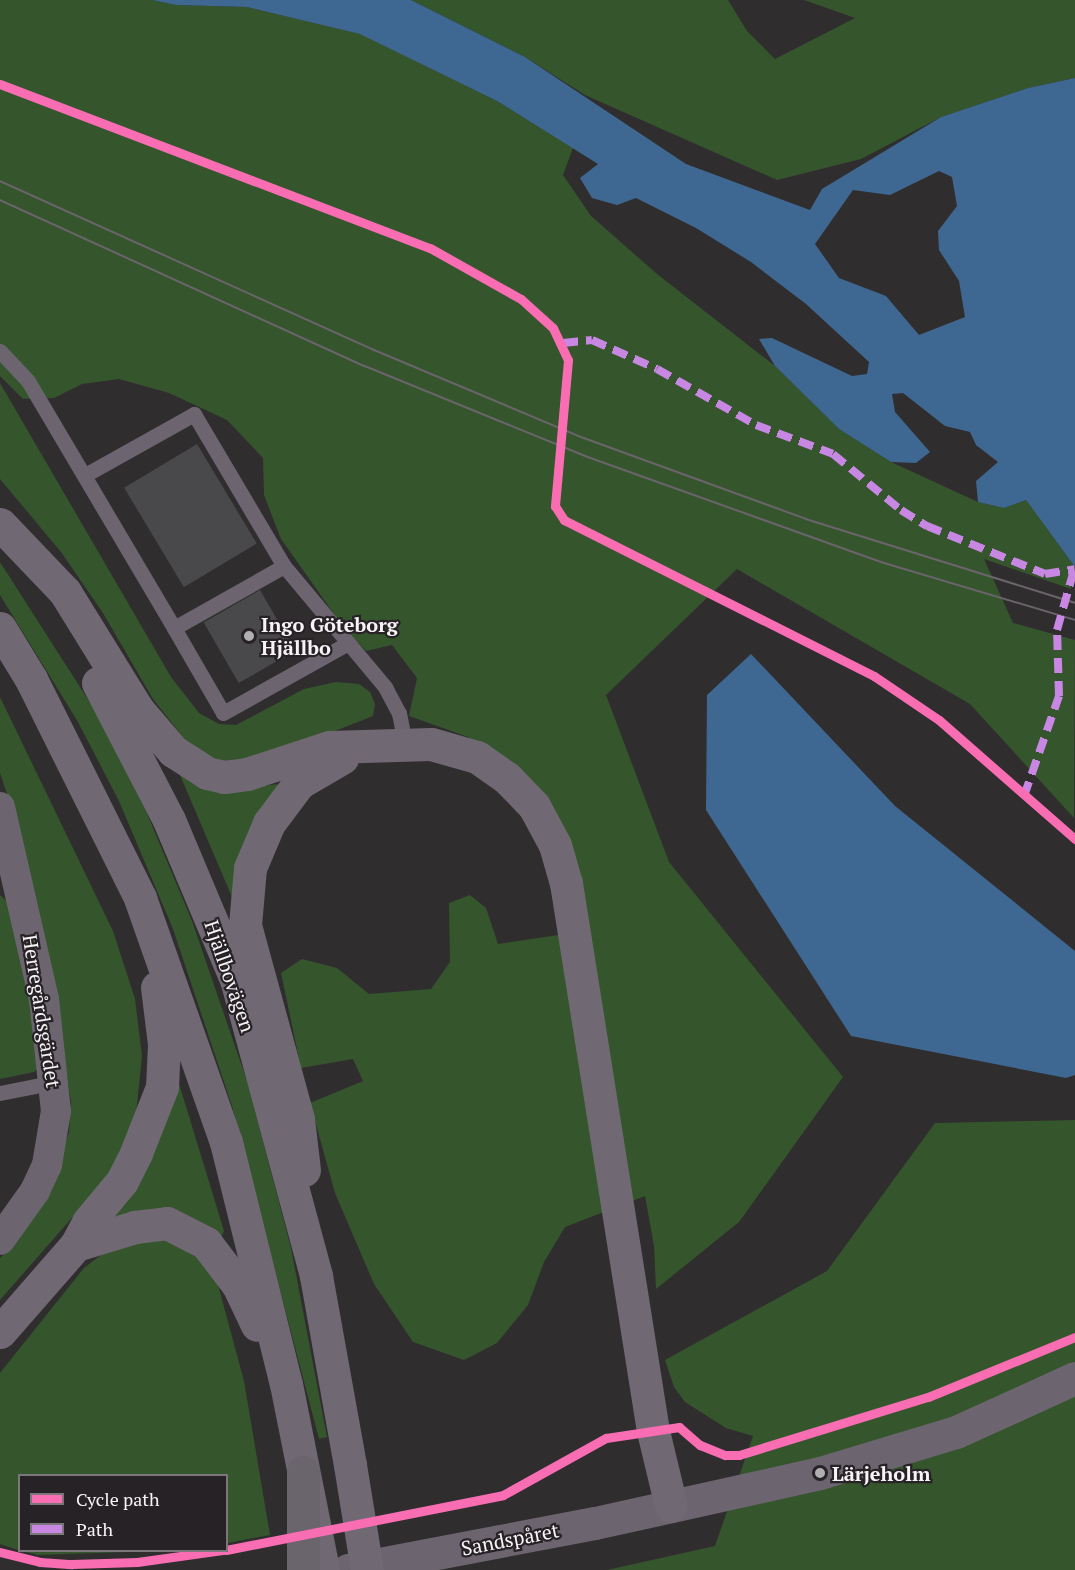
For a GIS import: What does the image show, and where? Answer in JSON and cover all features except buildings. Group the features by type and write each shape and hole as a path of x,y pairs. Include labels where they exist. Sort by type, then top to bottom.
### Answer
{"highway":[{"path":"303,1472 303,1570"}],"main road":[{"path":"0,524 65,592 145,719 173,752 207,773 224,777 247,774 329,747 431,744 477,757 507,778 534,806 555,845 566,884 653,1431 671,1506"},
{"name":"Hjällbovägen","path":"0,528 81,651 169,819 236,979 316,1276 367,1570"},
{"path":"0,628 31,679 140,898 226,1142 286,1384 323,1570"},
{"path":"316,1276 298,1119 245,925 250,868 269,823 299,783 338,762 355,745"},
{"path":"0,1332 76,1245 88,1222 122,1181 162,1087 161,1009 140,898"},
{"path":"76,1245 135,1227 167,1223 206,1243 238,1285 286,1384"}],"street":[{"name":"Herregårdsgärdet","path":"0,807 9,880 44,999 55,1082 56,1111 46,1165 35,1191 0,1240"},
{"name":"Sandspåret","path":"348,1570 671,1506 820,1473 956,1432 1075,1378"}],"lane":[{"path":"0,351 28,381 224,713 348,643"},
{"path":"85,475 194,414 284,566 385,687 399,713 405,743"},
{"path":"174,628 284,566"},
{"path":"0,1092 55,1082"}],"green space":[{"path":"0,0 152,0 176,5 247,7 361,34 497,101 573,148 563,175 591,216 657,274 775,366 839,429 891,462 978,502 1004,508 1026,500 1075,567 1071,589 984,559 1013,623 1075,640 1074,818 970,704 737,569 606,695 669,862 843,1077 739,1222 656,1289 654,1246 645,1196 565,1227 544,1262 528,1305 497,1343 464,1360 413,1342 374,1284 335,1193 310,1103 363,1081 353,1059 301,1068 281,973 302,959 337,968 369,994 431,989 450,962 449,903 470,895 486,908 498,944 572,933 557,851 503,766 468,737 409,716 417,678 392,645 366,651 344,628 281,539 264,495 263,458 227,420 169,393 119,379 82,384 54,398 23,399 0,376"},
{"path":"411,0 728,0 747,31 775,59 855,18 804,0 1075,0 1075,78 1028,88 941,117 861,159 777,180 585,95 525,57"},
{"path":"0,383 171,677 199,713 219,724 236,725 304,689 336,682 359,684 370,692 375,704 373,716 271,756 226,762 194,751 153,699 103,613 61,552 0,479"},
{"path":"0,562 94,709 146,811 192,921 247,1081 291,1248 327,1437 319,1439 232,1106 173,929 119,801 78,722 0,595"},
{"path":"0,697 113,931 135,999 142,1056 136,1114 118,1158 99,1187 0,1300 0,1258 17,1241 60,1159 69,1132 71,1102 53,987 21,835 0,773"},
{"path":"180,775 257,787 278,784 232,897"},
{"path":"0,895 9,903 41,1045 40,1067 34,1072 0,1079"},
{"path":"177,1077 224,1231 222,1236 164,1208 114,1217"},
{"path":"1075,1120 1075,1570 607,1570 715,1546 753,1436 726,1428 685,1402 674,1387 665,1360 827,1271 935,1123"},
{"path":"157,1238 190,1249 217,1281 244,1381 270,1535 228,1543 228,1474 18,1474 18,1550 0,1544 0,1373 84,1268 105,1252"},
{"path":"26,1552 128,1552 38,1555"}],"water":[{"path":"152,0 411,0 525,57 686,164 810,210 822,189 941,117 1028,88 1075,78 1075,567 1026,500 1004,508 978,502 976,481 998,462 976,445 970,432 945,426 903,393 892,394 895,412 930,452 916,463 891,462 839,429 775,366 759,339 772,338 852,376 867,374 869,362 806,304 751,262 696,228 636,198 617,205 592,198 580,178 598,164 497,101 360,34 247,7 176,5","holes":["939,171 952,177 957,206 938,231 939,250 959,281 965,317 919,335 886,296 839,278 815,244 853,190 890,195"]},
{"path":"751,654 895,806 1075,951 1075,1075 1066,1078 851,1036 706,810 707,695"}],"tram line":[{"path":"0,181 372,349 584,438 806,519 1075,603"},
{"path":"0,200 365,366 588,457 881,562 1075,620"}],"marked path":[{"path":"563,343 592,340 657,369 756,425 833,454 901,510 927,526 1045,574 1075,569"},
{"path":"1024,796 1059,696 1057,630 1074,570"}],"cycle path":[{"path":"0,84 430,248 521,299 553,328 568,360 555,506 564,520 874,676 939,720 1075,839"},
{"path":"228,1550 503,1495 606,1438 679,1427 700,1445 725,1455 739,1455 928,1397 1075,1337"},
{"path":"0,1552 40,1562 72,1564 137,1562 210,1552"}],"place":[{"name":"Ingo Göteborg Hjällbo","path":"249,636"},
{"name":"Lärjeholm","path":"820,1473"}]}
